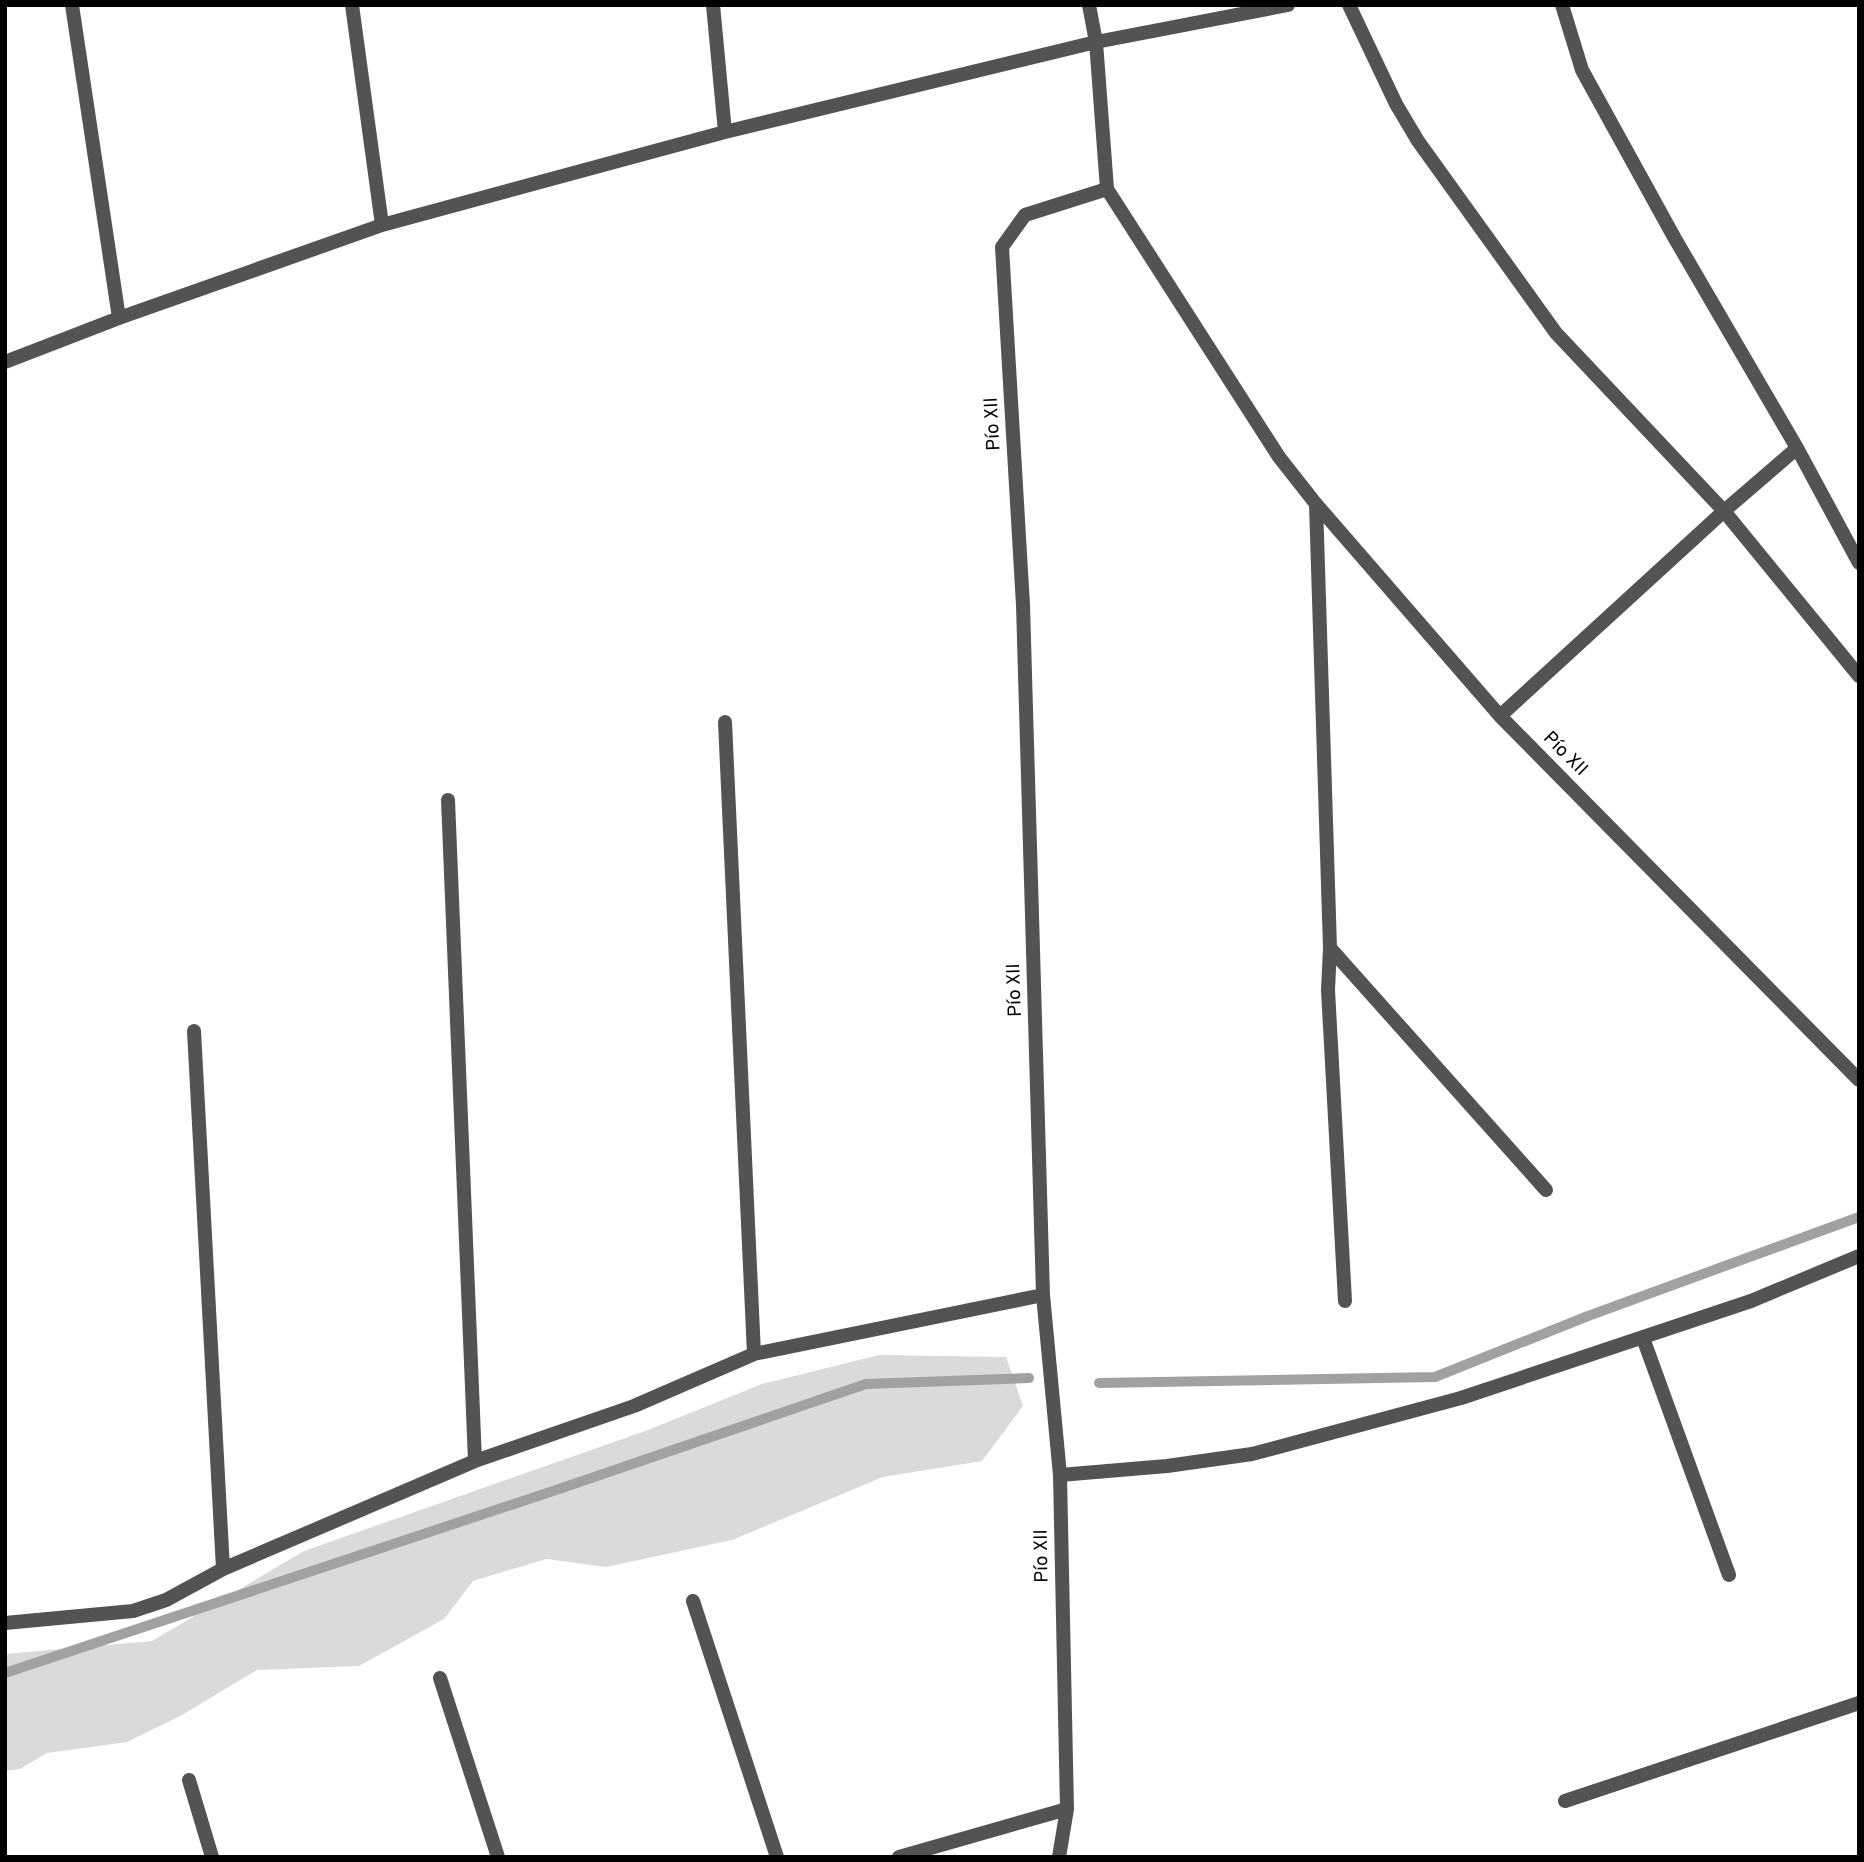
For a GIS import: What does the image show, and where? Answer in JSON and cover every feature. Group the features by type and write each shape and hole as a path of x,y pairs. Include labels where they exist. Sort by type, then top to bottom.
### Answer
{"street":[{"path":"72,5 119,318"},
{"path":"352,5 382,225"},
{"path":"713,5 725,132"},
{"name":"Pío XII","path":"1089,5 1096,43 1107,189 1279,457 1316,504 1500,716 1859,1080"},
{"path":"5,362 119,318 382,225 725,132 1096,43 1288,5"},
{"path":"1349,5 1396,104 1418,141 1556,333 1724,511 1859,676"},
{"path":"1562,5 1582,70 1674,237 1797,448 1859,563"},
{"name":"Pío XII","path":"1059,1857 1067,1809 1060,1475 1043,1295 1023,605 1002,247 1025,215 1107,189"},
{"path":"1500,716 1724,511 1797,448"},
{"path":"1316,504 1330,948 1328,990 1345,1301"},
{"path":"725,722 754,1354"},
{"path":"448,800 475,1461"},
{"path":"1330,948 1546,1190"},
{"path":"194,1031 223,1569"},
{"path":"1060,1475 1167,1466 1252,1454 1461,1398 1751,1301 1859,1256"},
{"path":"5,1623 133,1611 166,1600 223,1569 475,1461 634,1406 754,1354 1043,1295"},
{"path":"1643,1338 1729,1575"},
{"path":"692,1601 777,1857"},
{"path":"440,1678 498,1857"},
{"path":"1565,1801 1859,1703"},
{"path":"189,1780 212,1857"},
{"path":"899,1857 1067,1809"}],"shaded area":[{"path":"879,1355 1006,1357 1023,1406 982,1461 883,1477 732,1540 606,1567 546,1559 473,1581 444,1619 359,1666 257,1670 182,1715 127,1742 47,1753 20,1769 5,1771 5,1654 152,1641 304,1551 648,1430 762,1384"}],"waterway":[{"path":"1099,1383 1435,1377 1588,1316 1859,1217"},
{"path":"5,1673 866,1384 1029,1378"}]}
